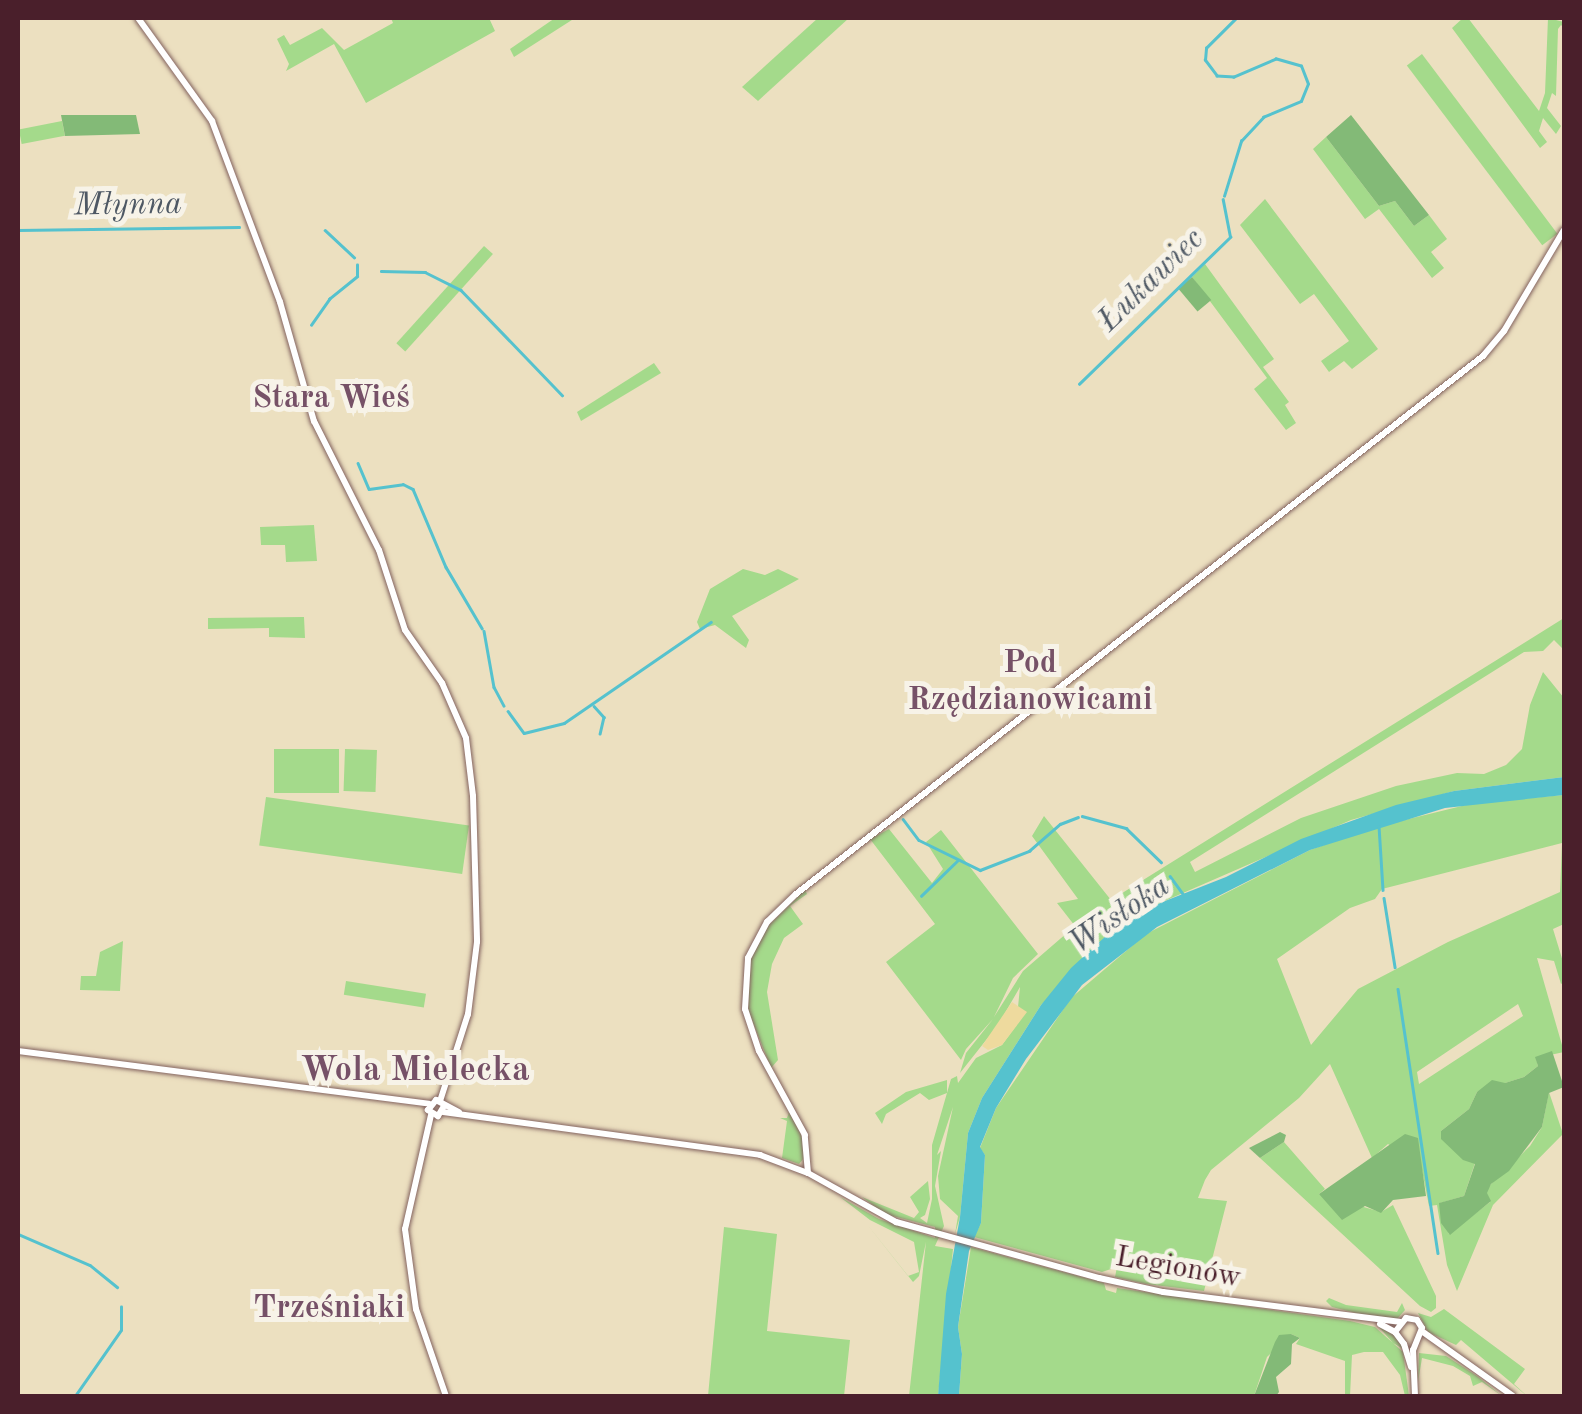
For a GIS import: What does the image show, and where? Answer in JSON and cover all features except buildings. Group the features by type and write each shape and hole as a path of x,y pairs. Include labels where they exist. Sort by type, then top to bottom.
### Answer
{"street":[{"path":"138,18 212,121 280,302 314,421 380,550 404,630 442,683 466,738 473,796 477,942 468,1014 407,1209 406,1249 416,1309 446,1396"},
{"path":"808,1173 805,1135 759,1051 746,1009 748,958 767,922 796,894 1483,356 1504,331 1564,230"},
{"name":"Legionów","path":"18,1050 730,1150 808,1173 880,1215 930,1233 1111,1281 1399,1322"},
{"path":"1414,1396 1404,1344 1395,1332 1399,1322 1415,1319 1423,1332 1513,1396"},
{"name":"Legionów","path":"1372,1321 1395,1332"},
{"path":"1412,1374 1416,1343 1423,1332"},
{"path":"1404,1344 1449,1349"}],"green space":[{"path":"391,18 489,18 495,31 366,103 334,44 286,71 289,64 277,39 284,35 290,45 322,28 344,50 393,23"},
{"path":"555,18 575,18 514,57 510,49"},
{"path":"818,18 849,18 758,101 742,87"},
{"path":"1468,18 1539,111 1545,93 1548,18 1564,22 1564,28 1561,25 1558,29 1556,96 1552,93 1547,108 1561,126 1556,134 1543,118 1539,131 1547,142 1540,148 1452,28"},
{"path":"1422,54 1557,234 1542,245 1407,65"},
{"path":"61,115 136,115 140,134 65,136"},
{"path":"1351,115 1429,215 1414,226 1395,201 1379,206 1326,137"},
{"path":"62,121 65,136 22,144 19,129"},
{"path":"1326,137 1379,206 1395,201 1414,226 1429,215 1447,239 1431,252 1444,268 1432,278 1379,209 1365,219 1313,149"},
{"path":"1265,199 1378,349 1352,369 1344,361 1329,372 1321,361 1349,341 1314,294 1300,304 1240,225"},
{"path":"484,246 493,254 405,351 396,343"},
{"path":"1205,264 1274,359 1263,367 1289,402 1285,405 1296,423 1286,430 1254,389 1267,378 1192,277"},
{"path":"1192,277 1211,300 1197,312 1178,289"},
{"path":"654,363 661,373 581,421 577,412"},
{"path":"314,525 317,561 286,562 285,545 261,545 260,527"},
{"path":"743,569 765,575 778,569 799,579 732,616 749,640 746,648 715,625 700,629 697,622 710,589"},
{"path":"304,617 305,638 269,637 269,628 208,629 208,618"},
{"path":"1564,618 1564,650 1554,640 1543,651 1524,652 1190,862 1195,872 1301,818 1396,786 1457,773 1484,774 1506,765 1522,749 1530,705 1543,672 1564,698 1564,777 1454,791 1351,820 1160,903 1107,935 1041,1005 982,1098 968,1133 960,1217 955,1234 958,1216 940,1199 938,1176 953,1107 937,1155 941,1151 935,1186 944,1226 935,1246 953,1249 938,1396 909,1396 926,1242 919,1276 913,1282 908,1276 919,1272 914,1242 870,1220 840,1197 879,1219 935,1238 935,1227 885,1214 862,1197 914,1218 919,1212 910,1197 928,1181 930,1199 925,1215 920,1218 927,1223 932,1199 932,1145 951,1079 957,1076 958,1083 976,1058 1002,1045 1026,1012 1018,1007 1020,987 998,1025 960,1073 966,1053 993,1019 966,1049 961,1060 886,962 935,924 870,839 889,829 932,883 943,869 926,842 941,830 1038,954 1013,978 994,1017 1023,971 1075,926 1057,903 1078,899 1032,836 1044,816 1111,900"},
{"path":"274,749 339,749 339,793 274,793"},
{"path":"345,749 377,750 376,792 344,791"},
{"path":"1564,795 1564,924 1553,929 1564,965 1564,982 1561,984 1554,961 1537,958 1564,1052 1536,1058 1538,1066 1524,1077 1477,1092 1469,1109 1441,1131 1475,1163 1464,1196 1440,1203 1449,1234 1490,1202 1486,1192 1491,1184 1530,1146 1542,1127 1549,1092 1563,1134 1493,1205 1457,1291 1447,1265 1437,1205 1429,1206 1421,1165 1388,1144 1372,1158 1330,1064 1299,1098 1211,1170 1205,1180 1198,1198 1227,1201 1204,1291 1115,1277 1117,1267 1102,1272 974,1237 981,1223 985,1155 980,1148 996,1108 1071,998 1146,934 1310,850 1372,828 1474,803","holes":["1562,843 1560,892 1448,942 1358,989 1311,1045 1277,959 1350,908 1375,899 1382,889","1518,1004 1523,1016 1419,1084 1417,1072"]},
{"path":"266,797 469,826 462,874 259,846"},
{"path":"805,890 807,894 790,906 803,924 784,938 772,964 767,992 778,1060 771,1068 748,1010 751,959 765,929"},
{"path":"123,941 120,991 80,990 81,976 96,976 100,952"},
{"path":"346,981 426,994 424,1007 344,995"},
{"path":"1552,1051 1564,1087 1549,1093 1542,1127 1509,1171 1491,1184 1487,1193 1491,1201 1450,1235 1441,1223 1439,1203 1464,1196 1475,1164 1463,1160 1441,1139 1441,1131 1469,1109 1477,1092 1492,1080 1505,1083 1524,1077 1538,1066 1535,1057"},
{"path":"947,1080 947,1093 929,1100 920,1093 886,1114 882,1124 875,1113 906,1092"},
{"path":"789,1112 802,1137 804,1158 799,1164 782,1158 787,1121 780,1118 787,1118"},
{"path":"1280,1132 1286,1135 1284,1142 1260,1158 1249,1148"},
{"path":"1405,1134 1418,1138 1426,1196 1393,1200 1381,1213 1365,1206 1342,1220 1319,1194"},
{"path":"1284,1142 1325,1189 1319,1194 1381,1212 1393,1205 1436,1296 1436,1308 1431,1312 1420,1306 1260,1158"},
{"path":"724,1227 777,1234 767,1331 850,1340 844,1396 708,1396"},
{"path":"971,1247 1104,1283 1106,1290 1116,1293 1117,1288 1375,1327 1403,1352 1409,1396 1405,1396 1400,1375 1383,1352 1364,1352 1352,1355 1350,1396 1345,1396 1345,1361 1296,1344 1300,1338 1291,1334 1267,1357 1254,1396 959,1396 962,1354 958,1327"},
{"path":"1329,1298 1346,1305 1397,1312 1402,1303 1405,1310 1397,1319 1364,1315 1332,1307 1326,1301"},
{"path":"1444,1309 1525,1369 1514,1384 1527,1396 1461,1340 1456,1345 1428,1332 1418,1313 1431,1317"},
{"path":"1378,1326 1392,1333 1405,1350"},
{"path":"1279,1335 1300,1338 1292,1344 1291,1364 1276,1377 1279,1392 1276,1396 1254,1396"},
{"path":"1419,1353 1446,1356 1502,1396 1482,1382 1473,1386 1470,1376 1453,1366 1422,1358 1418,1382"}],"sand":[{"path":"1012,1002 1027,1012 1002,1045 988,1050 982,1046"}],"water":[{"path":"1564,777 1564,795 1445,808 1310,850 1157,927 1082,985 1026,1059 996,1108 980,1147 985,1155 981,1223 969,1251 958,1327 962,1354 959,1396 938,1396 946,1294 960,1217 968,1133 982,1098 1041,1005 1071,968 1107,935 1160,903 1226,877 1301,839 1396,805 1454,791"}],"waterway":[{"name":"Łukawiec","path":"1224,196 1241,141 1263,117 1301,101 1308,84 1301,66 1276,59 1234,77 1217,76 1205,60 1206,48 1236,18"},
{"name":"Łukawiec","path":"1079,384 1230,237 1223,200"},
{"name":"Młynna","path":"18,230 239,227"},
{"name":"Młynna","path":"325,230 354,257"},
{"name":"Młynna","path":"311,325 329,299 357,276 357,265"},
{"path":"381,271 425,272 461,290 562,395"},
{"path":"358,463 369,489 403,484 413,489 446,567 482,628"},
{"path":"508,711 524,733 564,723 711,622"},
{"path":"484,631 494,687 504,706"},
{"path":"594,706 604,717 600,734"},
{"name":"Wisłoka","path":"1082,816 1126,828 1161,862"},
{"path":"903,819 919,840 980,870 1029,851 1060,824 1078,817"},
{"path":"1379,826 1383,890"},
{"path":"921,896 957,861"},
{"name":"Wisłoka","path":"1170,876 1184,895"},
{"path":"1384,898 1395,967"},
{"path":"1398,989 1438,1253"},
{"path":"18,1234 90,1265 117,1287"},
{"path":"75,1396 121,1330 121,1307"}],"district":[{"name":"Stara Wieś","path":"331,399"},
{"name":"Pod Rzędzianowicami","path":"1030,684"},
{"name":"Wola Mielecka","path":"415,1071"},
{"name":"Trześniaki","path":"329,1309"}]}
